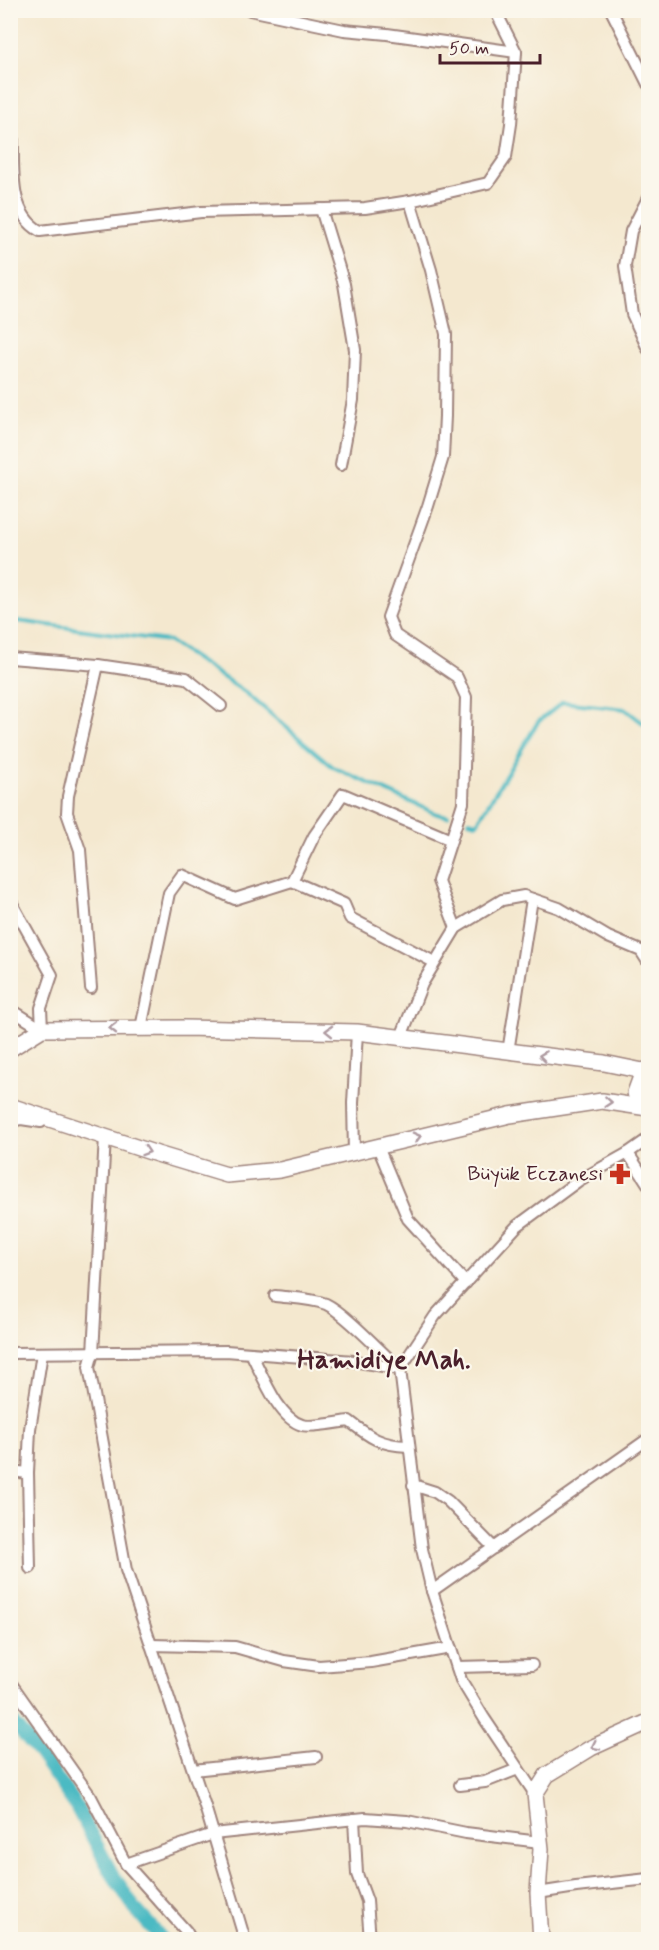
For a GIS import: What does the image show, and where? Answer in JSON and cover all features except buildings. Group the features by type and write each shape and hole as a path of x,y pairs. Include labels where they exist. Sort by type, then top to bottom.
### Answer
{"main road":[{"path":"10,1049 42,1029 141,1028 357,1032 646,1070 635,1093 645,1107"},
{"path":"10,1106 227,1175 280,1170 510,1115 602,1101 645,1107"},
{"path":"541,1940 538,1893 540,1842 535,1794 547,1775 591,1748 648,1722"}],"street":[{"path":"250,10 344,30 516,52"},
{"path":"10,107 13,120 12,166 16,201 30,225 40,231 201,212 365,208 410,201 488,183 506,157 511,124 516,52 495,10"},
{"path":"611,10 648,84"},
{"path":"648,198 631,231 625,266 632,314 648,349"},
{"path":"410,201 431,270 446,334 443,457 388,617 395,635 457,676 466,697 463,803 438,881 456,927"},
{"path":"321,209 344,284 355,350 353,400 341,465"},
{"path":"10,658 98,665 186,678 221,706"},
{"path":"91,988 80,850 67,813 68,796 98,665"},
{"path":"292,881 314,836 343,794 451,840"},
{"path":"141,1028 169,893 182,875 235,899 292,881 345,904 350,918 434,962"},
{"path":"401,1037 422,984 456,927 502,900 524,896 558,908 608,937 641,951 648,962"},
{"path":"508,1052 532,899"},
{"path":"10,900 52,975 40,1008 42,1029"},
{"path":"10,1008 42,1029"},
{"path":"354,1153 353,1103 357,1032"},
{"path":"10,1120 21,1119 77,1128"},
{"path":"105,1137 93,1353 89,1367 126,1570 193,1770 244,1940"},
{"path":"535,1794 461,1680 432,1591 422,1549 400,1369 435,1316 517,1226 578,1181 648,1139"},
{"path":"378,1147 408,1219 466,1282"},
{"path":"628,1153 648,1184"},
{"path":"275,1296 307,1299 328,1305 350,1322 400,1369"},
{"path":"10,1353 226,1351 354,1361 400,1369"},
{"path":"30,1568 28,1473 30,1429 42,1353"},
{"path":"251,1353 271,1393 285,1414 303,1426 349,1421 365,1434 387,1445 408,1446"},
{"path":"432,1591 648,1439"},
{"path":"10,1471 28,1473"},
{"path":"413,1485 435,1492 448,1501 494,1548"},
{"path":"151,1645 235,1647 284,1661 319,1666 371,1662 451,1648"},
{"path":"457,1667 532,1665"},
{"path":"10,1682 91,1797 126,1864 191,1940"},
{"path":"193,1770 316,1757"},
{"path":"460,1785 485,1782 518,1769"},
{"path":"126,1864 213,1834 354,1820 407,1821 466,1833 540,1842"},
{"path":"354,1820 357,1874 367,1901 370,1940"},
{"path":"538,1893 648,1879"}],"waterway":[{"path":"10,620 168,641 245,692 333,767 437,814 448,816"},
{"path":"469,821 477,823 538,722 563,702 625,709 648,727"},
{"path":"10,1719 40,1754 76,1806 111,1872 136,1910 163,1940"}],"place":[{"name":"Büyük Eczanesi","path":"620,1174"}],"district":[{"name":"Hamidiye Mah.","path":"384,1360"}]}
